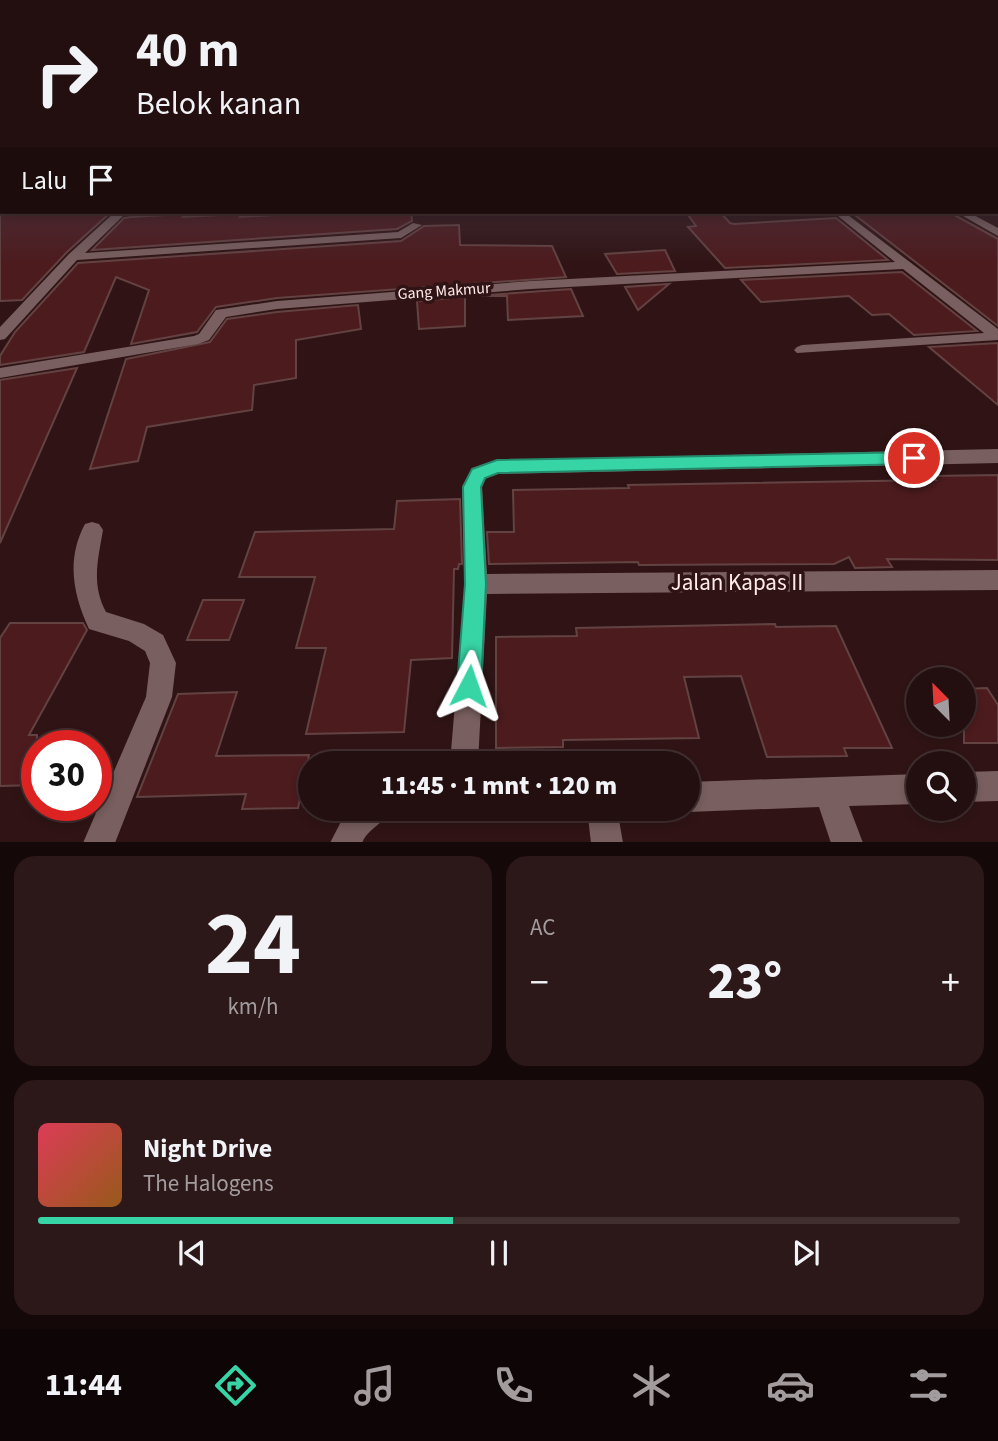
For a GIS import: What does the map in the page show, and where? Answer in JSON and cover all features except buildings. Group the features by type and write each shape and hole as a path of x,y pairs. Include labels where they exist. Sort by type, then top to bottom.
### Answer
{"street":[{"path":"0,337 73,257 118,214"},
{"path":"840,214 998,336"},
{"path":"965,214 998,233"},
{"path":"73,257 401,235 417,225"},
{"name":"Gang Makmur","path":"0,373 198,340 204,337 220,313 277,305 531,285 903,265"},
{"path":"802,350 998,336"},
{"path":"465,751 476,584 472,487 479,473 497,467 998,456"},
{"path":"92,530 82,584 88,603 98,621 135,632 154,643 163,663 159,697 99,842"},
{"name":"Jalan Kapas II","path":"476,584 998,580"},
{"path":"976,787 998,786"},
{"path":"700,797 906,789"},
{"path":"828,792 847,842"},
{"path":"346,842 356,821"},
{"path":"604,821 607,842"}],"route":[{"path":"469,686 476,584 472,487 479,473 497,467 914,458"}]}
